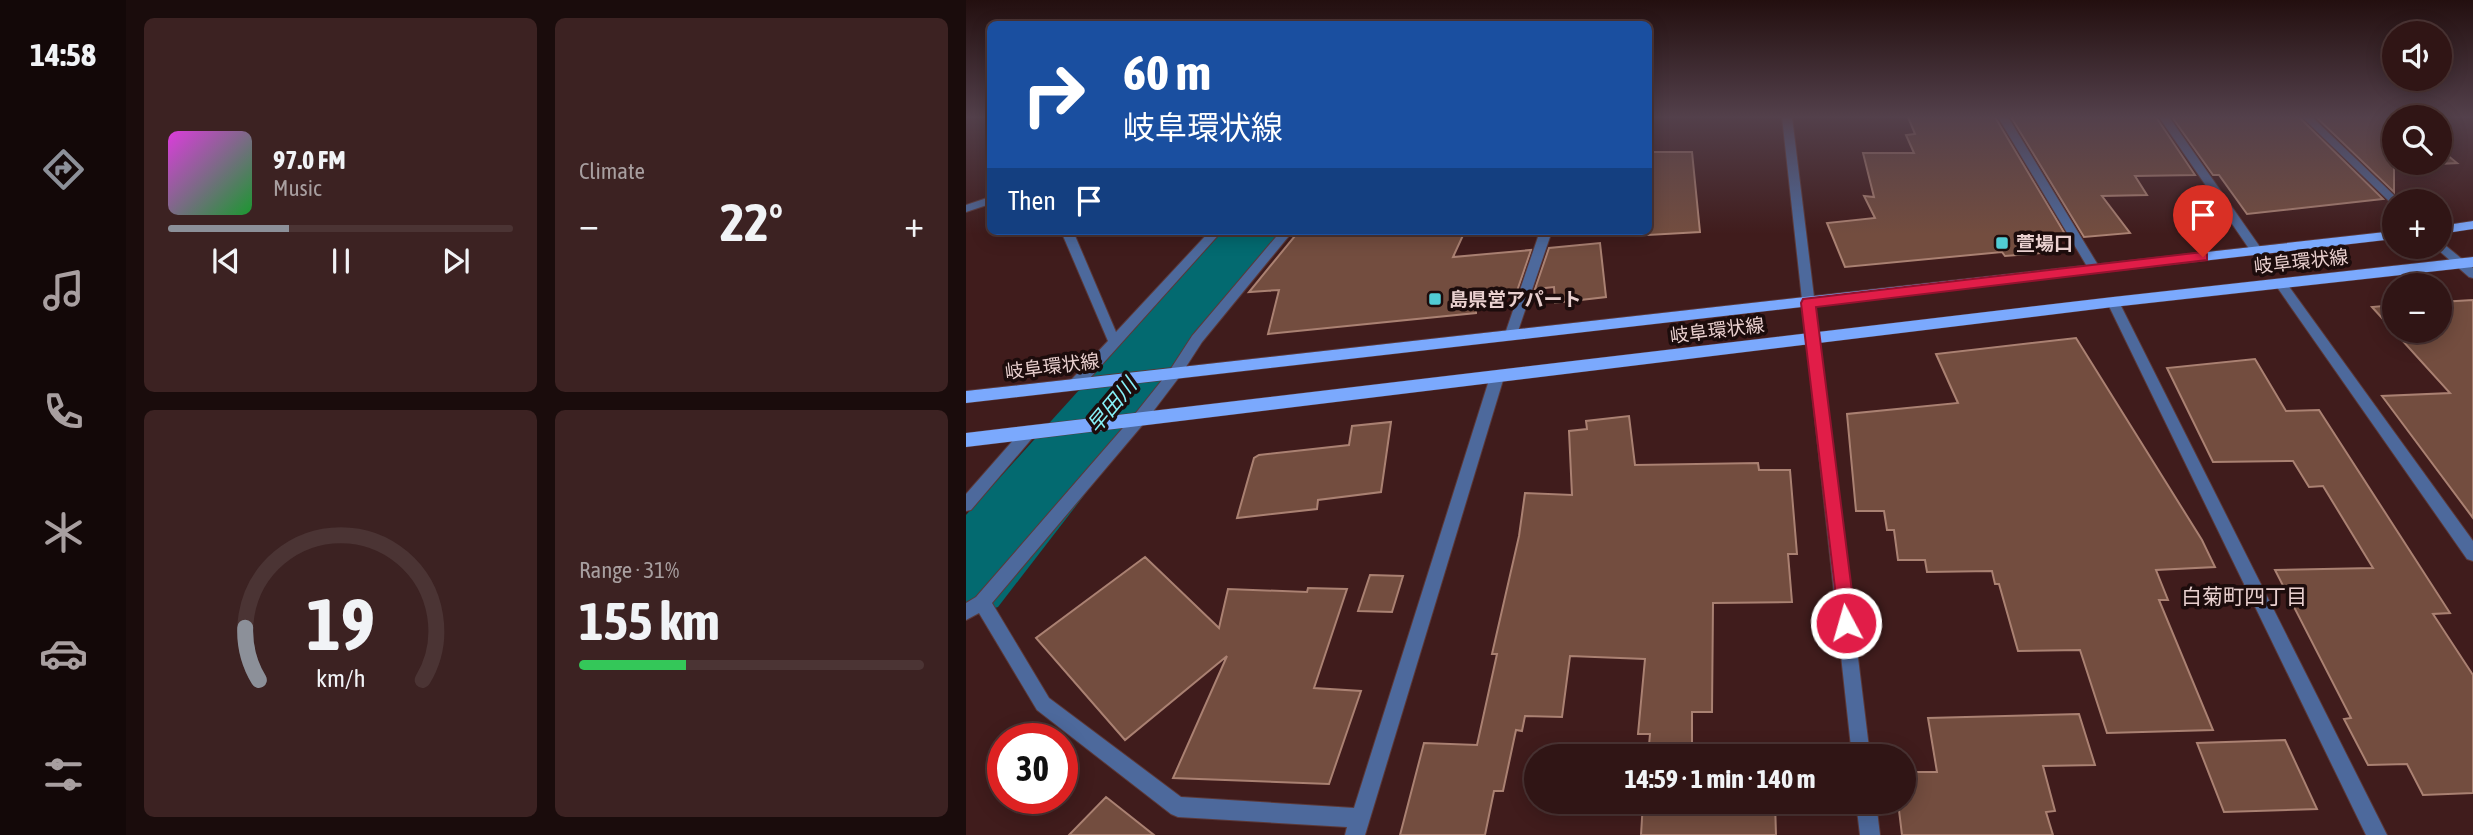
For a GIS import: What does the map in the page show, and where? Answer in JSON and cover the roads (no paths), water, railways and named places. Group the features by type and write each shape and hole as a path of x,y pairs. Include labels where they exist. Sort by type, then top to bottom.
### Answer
{"main road":[{"path":"2452,228 2473,225"},
{"name":"岐阜環状線","path":"966,397 2382,236"},
{"name":"岐阜環状線","path":"966,440 2113,302 2469,267"}],"street":[{"path":"1791,156 1812,340 1817,358 1860,744"},
{"path":"2026,156 2095,270"},
{"path":"2191,156 2256,250"},
{"path":"2348,156 2382,189"},
{"path":"966,209 987,201"},
{"path":"1069,235 1115,343"},
{"path":"1085,383 1115,343 1212,235"},
{"path":"1284,235 1166,374 1140,418 974,607 1043,704 1178,807 1358,827 1497,377"},
{"path":"1511,334 1545,235"},
{"path":"2452,254 2469,267"},
{"path":"2281,284 2473,554"},
{"path":"2113,302 2377,835"},
{"path":"966,505 1029,432"},
{"path":"1867,814 1870,835"}],"waterway":[{"name":"早田川","path":"966,579 1254,235"}],"place":[{"name":"萱場口","path":"2002,243"},
{"name":"島県営アパート","path":"1435,299"}],"district":[{"name":"白菊町四丁目","path":"2244,596"}]}
